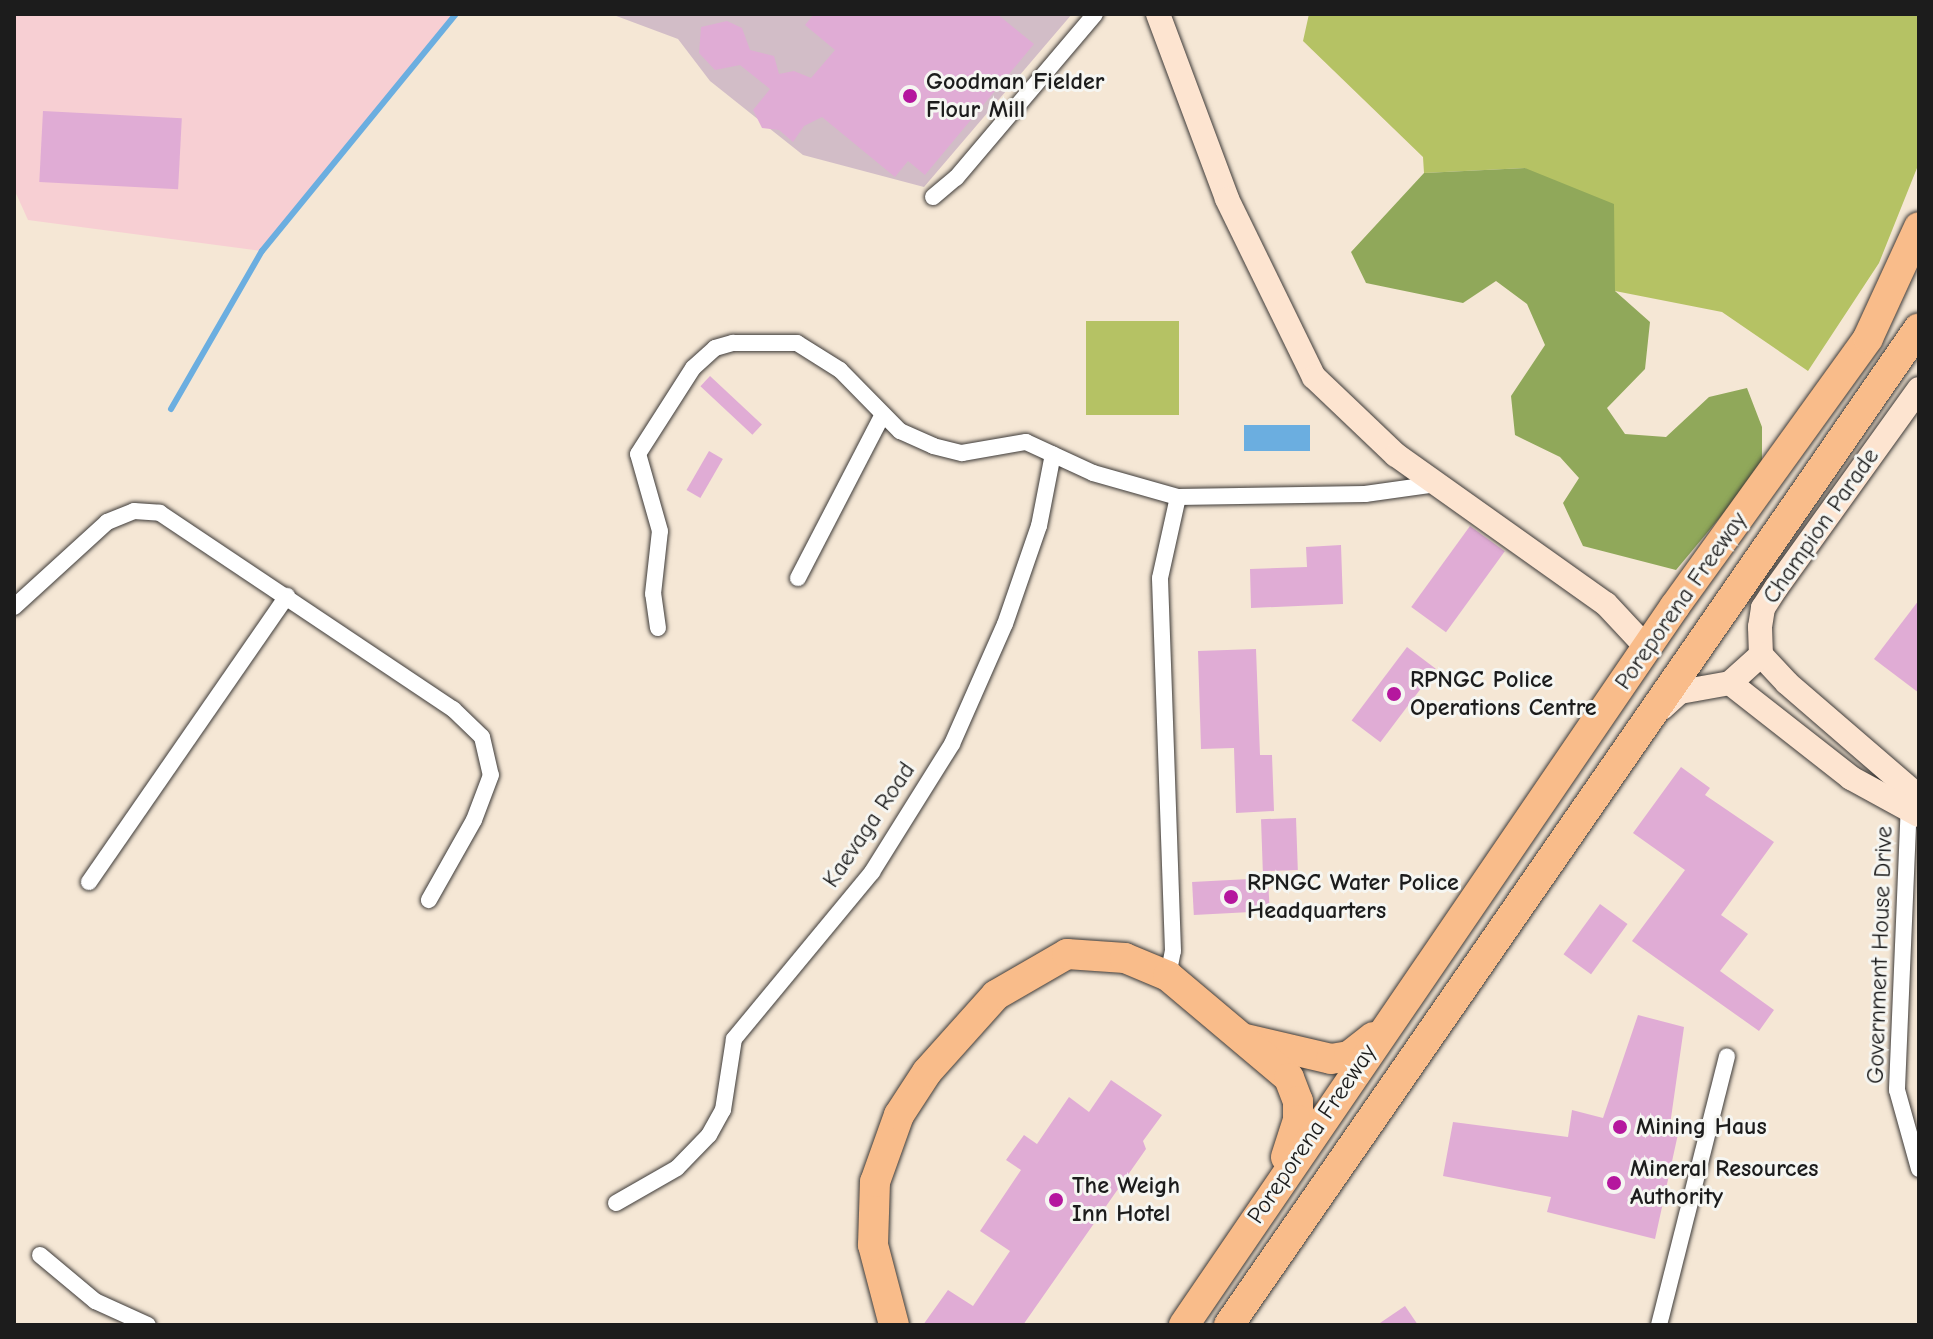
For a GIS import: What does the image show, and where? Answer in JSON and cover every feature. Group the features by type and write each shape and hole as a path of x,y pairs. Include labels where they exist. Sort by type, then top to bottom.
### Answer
{"highway":[{"name":"Poreporena Freeway","path":"1184,1325 1381,1031 1647,648 1868,338 1919,227"},
{"name":"Poreporena Freeway","path":"1229,1325 1919,328"},
{"path":"894,1325 873,1245 875,1182 899,1115 927,1072 996,995 1067,954 1125,958 1168,976 1289,1078 1298,1101 1295,1136 1266,1203"},
{"path":"1241,1038 1331,1059 1349,1056 1381,1031"}],"main road":[{"path":"1158,14 1227,199 1314,377 1365,429 1436,484 1606,604 1647,648"},
{"name":"Champion Parade","path":"1761,655 1763,608 1919,389"},
{"path":"1639,729 1680,692 1730,683 1761,655 1914,803"},
{"path":"1730,683 1851,778 1914,803"}],"street":[{"path":"933,197 956,178 1095,14"},
{"path":"658,628 653,594 660,531 637,461 669,400 693,368 715,348 733,343 797,343 840,370 900,431 948,450 1026,442 1093,473 1178,497 1365,494 1436,484"},
{"path":"798,578 882,416"},
{"name":"Kaevaga Road","path":"616,1203 677,1168 709,1135 723,1110 734,1039 872,872 952,744 1005,624 1039,526 1053,454"},
{"path":"1168,976 1173,951 1160,578 1178,497"},
{"path":"14,607 86,536 134,511 160,513 188,528 453,709 482,737 491,775 474,820 429,900"},
{"path":"89,882 287,596"},
{"name":"Government House Drive","path":"1914,803 1897,1090 1919,1169"},
{"path":"1659,1325 1727,1056"},
{"path":"40,1255 95,1301 148,1325"}],"shaded area":[{"path":"14,14 456,14 262,251 28,220 14,189"},
{"name":"Goodman Fielder Flour Mill","path":"611,14 1072,14 924,187 803,155 710,81 678,39"}],"green space":[{"path":"1309,14 1919,14 1919,163 1879,263 1808,371 1722,312 1615,291 1525,168 1424,173 1423,157 1303,41"},
{"path":"1525,168 1614,204 1615,291 1650,322 1645,369 1607,408 1625,434 1666,437 1709,397 1747,388 1762,427 1762,467 1676,570 1583,546 1563,503 1579,478 1560,457 1515,435 1511,396 1545,345 1527,304 1496,281 1463,303 1366,283 1351,252 1424,173"},
{"path":"1086,321 1179,321 1179,415 1086,415"}],"water":[{"path":"1244,425 1310,425 1310,451 1244,451"}],"building":[{"name":"Goodman Fielder Flour Mill","path":"814,14 997,14 1034,44 925,175 908,161 895,177 822,117 804,126 793,142 779,130 762,128 753,110 770,89 740,65 715,70 699,53 701,27 727,21 742,28 750,50 774,56 779,74 794,71 811,78 835,50 805,25"},
{"path":"43,111 182,118 178,189 39,182"},
{"path":"710,376 762,424 752,435 700,386"},
{"path":"709,451 723,459 700,498 686,490"},
{"path":"1470,526 1505,551 1446,632 1411,607"},
{"path":"1341,545 1343,604 1251,608 1250,569 1307,567 1306,547"},
{"path":"1919,600 1919,693 1874,659"},
{"name":"RPNGC Police Operations Centre","path":"1407,647 1436,669 1380,742 1352,720"},
{"path":"1256,649 1260,755 1272,755 1274,811 1236,813 1234,748 1201,749 1198,651"},
{"path":"1681,767 1710,788 1705,795 1774,842 1721,915 1748,934 1720,971 1774,1010 1759,1031 1632,941 1685,870 1633,833"},
{"path":"1296,818 1298,870 1263,871 1261,819"},
{"name":"RPNGC Water Police Headquarters","path":"1268,878 1270,911 1194,915 1192,882"},
{"path":"1600,904 1628,924 1591,974 1564,954"},
{"name":"Mining Haus","path":"1638,1015 1684,1027 1669,1132 1678,1134 1655,1239 1547,1212 1551,1197 1443,1176 1453,1122 1568,1137 1572,1110 1603,1118"},
{"name":"The Weigh Inn Hotel","path":"1111,1080 1162,1115 1143,1141 1146,1149 1023,1325 923,1325 948,1290 973,1306 1010,1251 980,1231 1021,1170 1006,1160 1024,1135 1037,1144 1069,1097 1089,1112"},
{"path":"1405,1306 1418,1325 1377,1325"}],"waterway":[{"path":"171,409 262,251 456,14"}],"place":[{"name":"Goodman Fielder Flour Mill","path":"910,96"},
{"name":"RPNGC Police Operations Centre","path":"1394,694"},
{"name":"RPNGC Water Police Headquarters","path":"1231,897"},
{"name":"Mining Haus","path":"1620,1127"},
{"name":"Mineral Resources Authority","path":"1614,1183"},
{"name":"The Weigh Inn Hotel","path":"1056,1200"}]}
